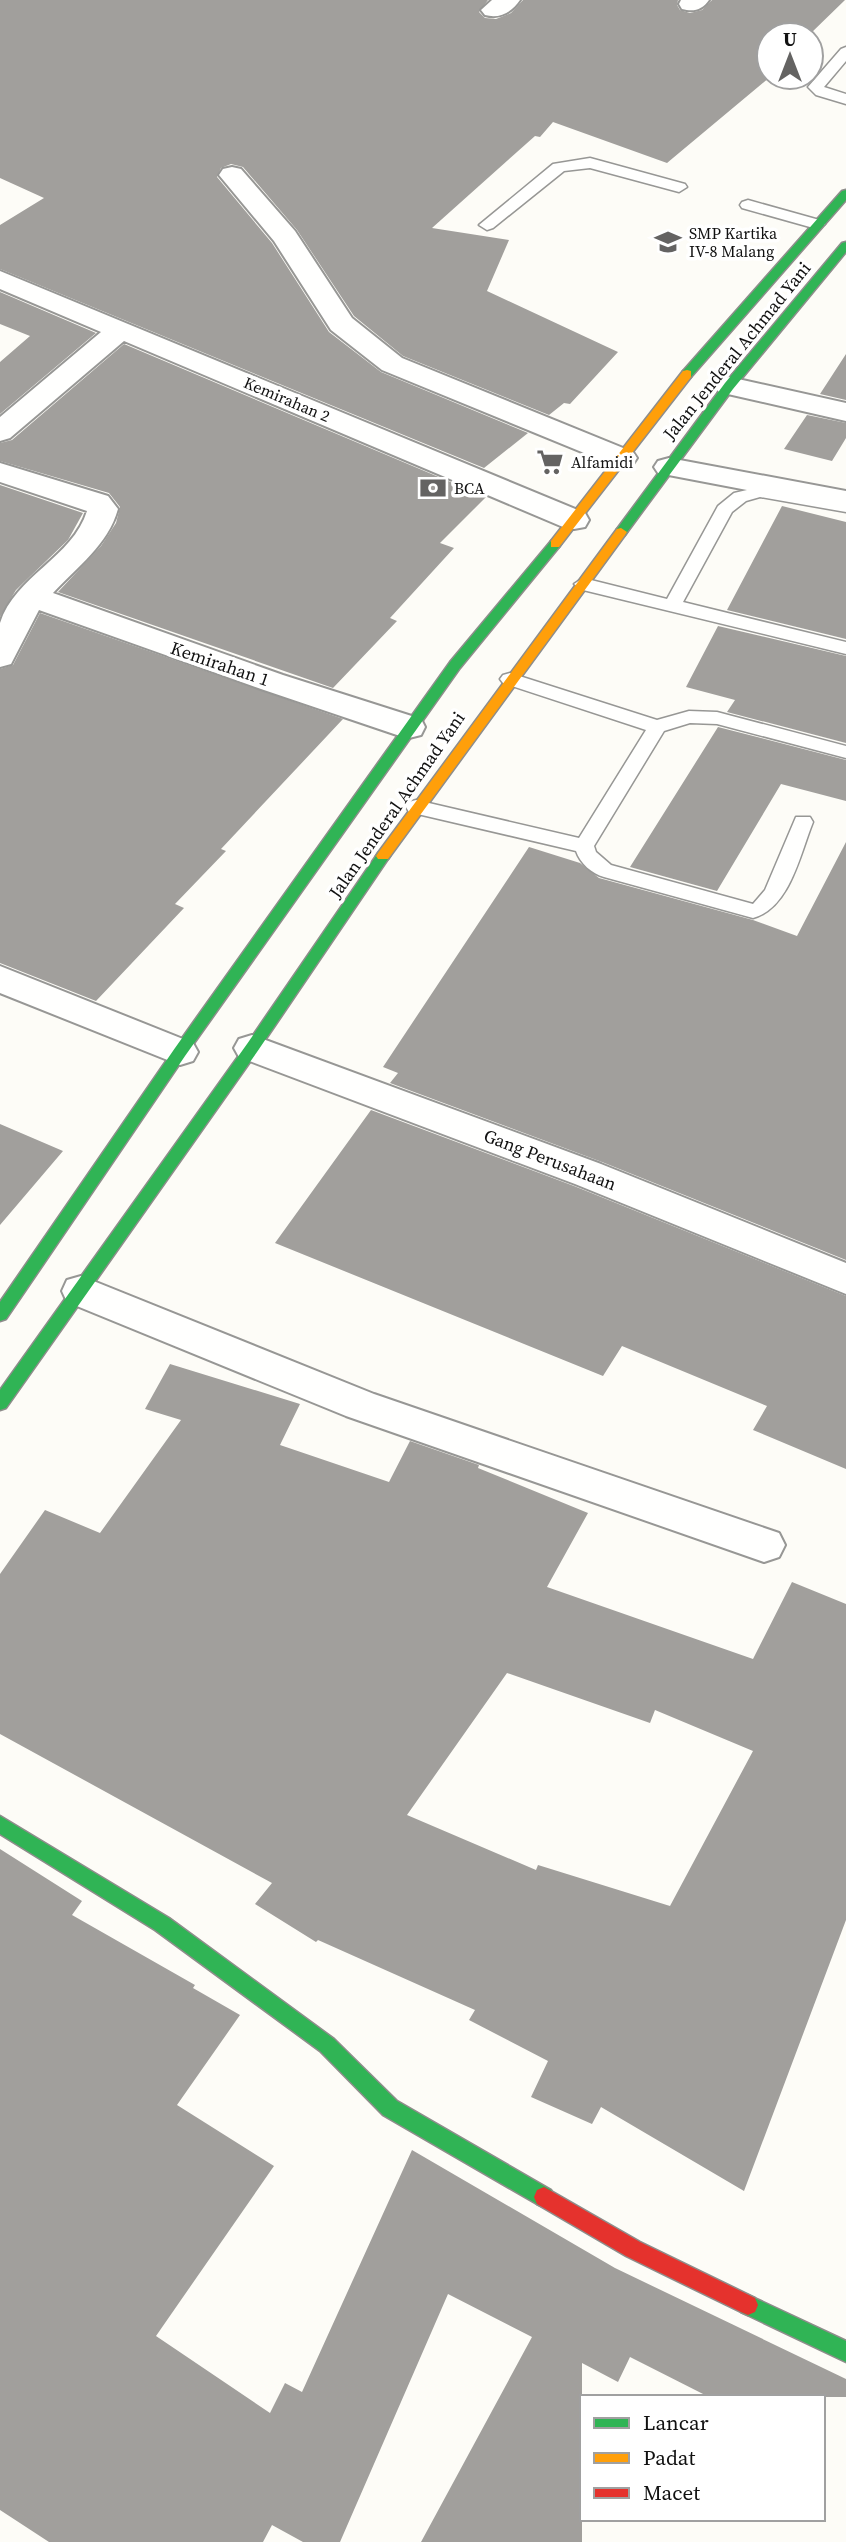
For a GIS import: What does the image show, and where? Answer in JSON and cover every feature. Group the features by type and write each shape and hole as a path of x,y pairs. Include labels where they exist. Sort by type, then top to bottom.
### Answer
{"main road":[{"name":"Jalan Jenderal Achmad Yani","path":"0,1315 180,1052 455,665 574,520 698,359 846,193"},
{"name":"Jalan Jenderal Achmad Yani","path":"0,1403 252,1048 504,677 583,584 729,386 844,252"},
{"path":"455,665 477,670"},
{"path":"0,1825 23,1836 162,1924 327,2045 390,2108 633,2249 846,2352"}],"street":[{"path":"232,175 285,237 341,324 368,347 392,364 622,458"},
{"name":"Kemirahan 2","path":"0,279 574,520"},
{"path":"0,432 121,329"},
{"path":"729,386 846,412"},
{"path":"669,467 846,500"},
{"path":"0,472 96,503 103,509 102,516 88,537 33,597 0,657"},
{"name":"Kemirahan 1","path":"33,597 272,682 409,727"},
{"path":"0,979 180,1052"},
{"name":"Gang Perusahaan","path":"252,1048 588,1174 846,1279"},
{"path":"81,1291 360,1405 764,1545"}],"lane":[{"path":"841,97 821,92 816,87 846,52"},
{"path":"487,225 559,167 590,163 679,187"},
{"path":"751,206 817,224"},
{"path":"672,606 730,502 751,492 760,492 846,507"},
{"path":"583,584 846,648"},
{"path":"504,677 657,727 689,717 717,718 846,752"},
{"path":"657,727 584,846 587,855 604,870 753,911 760,909 774,893 803,822"},
{"path":"416,807 584,846"}],"building":[{"path":"0,0 488,0 479,12 485,18 496,19 511,13 523,0 678,0 680,10 690,13 702,10 712,0 845,0 823,21 755,21 755,90 667,163 553,122 540,137 535,136 432,228 509,240 487,291 618,352 570,404 564,403 549,415 403,356 354,316 297,230 243,167 231,164 221,168 217,177 272,243 329,332 381,372 528,433 484,468 0,269 0,225 44,198 0,178"},
{"path":"0,292 96,333 0,414 0,362 30,336 0,324"},
{"path":"124,344 486,497 440,543 454,548 390,618 397,621 333,688 58,592 101,546 116,523 120,507 109,493 0,461 0,443 12,440"},
{"path":"846,354 846,400 820,394"},
{"path":"807,415 846,423 846,438 832,461 784,449"},
{"path":"0,485 83,513 68,540 16,590 0,617"},
{"path":"782,506 846,522 846,639 727,610"},
{"path":"40,613 343,719 221,849 226,851 175,904 184,908 96,1001 0,963 0,669 13,665"},
{"path":"718,626 846,656 846,743 727,712 735,700 686,687"},
{"path":"718,727 846,760 846,801 781,784 717,891 630,867"},
{"path":"846,842 846,1260 602,1162 390,1083 398,1073 383,1067 529,847 580,863 599,878 753,920 797,936"},
{"path":"371,1110 574,1186 846,1296 846,1469 753,1430 767,1406 622,1346 603,1376 275,1243"},
{"path":"0,1124 63,1151 0,1225"},
{"path":"170,1364 300,1404 280,1445 389,1482 410,1441 479,1465 478,1468 588,1513 547,1587 753,1659 792,1582 846,1604 846,1920 744,2191 601,2107 592,2124 531,2097 548,2061 469,2020 475,2010 318,1940 316,1942 255,1904 272,1883 0,1734 0,1574 45,1510 100,1533 181,1420 145,1409","holes":["507,1673 650,1723 655,1710 753,1751 670,1906 538,1865 536,1870 407,1815"]},
{"path":"0,1849 82,1901 72,1915 195,1985 193,1988 240,2015 177,2105 274,2166 156,2336 270,2413 285,2383 302,2392 412,2150 615,2268 846,2379 846,2397 705,2395 630,2357 618,2382 582,2363 582,2542 421,2542 532,2337 448,2294 340,2542 303,2542 272,2525 263,2542 49,2542 0,2510"}],"traffic: fast":[{"path":"687,374 846,193"},
{"path":"621,532 729,386 846,245"},
{"path":"0,1315 180,1052 455,665 555,544"},
{"path":"0,1403 252,1048 383,856"},
{"path":"0,1824 162,1924 327,2045 390,2108 544,2197"},
{"path":"748,2305 846,2352"}],"traffic: slow":[{"path":"555,544 687,374"},
{"path":"383,856 621,532"}],"traffic: jam":[{"path":"544,2197 633,2249 748,2305"}],"place":[{"name":"SMP Kartika IV-8 Malang","path":"668,242"},
{"name":"Alfamidi","path":"550,462"},
{"name":"BCA","path":"433,488"}]}
